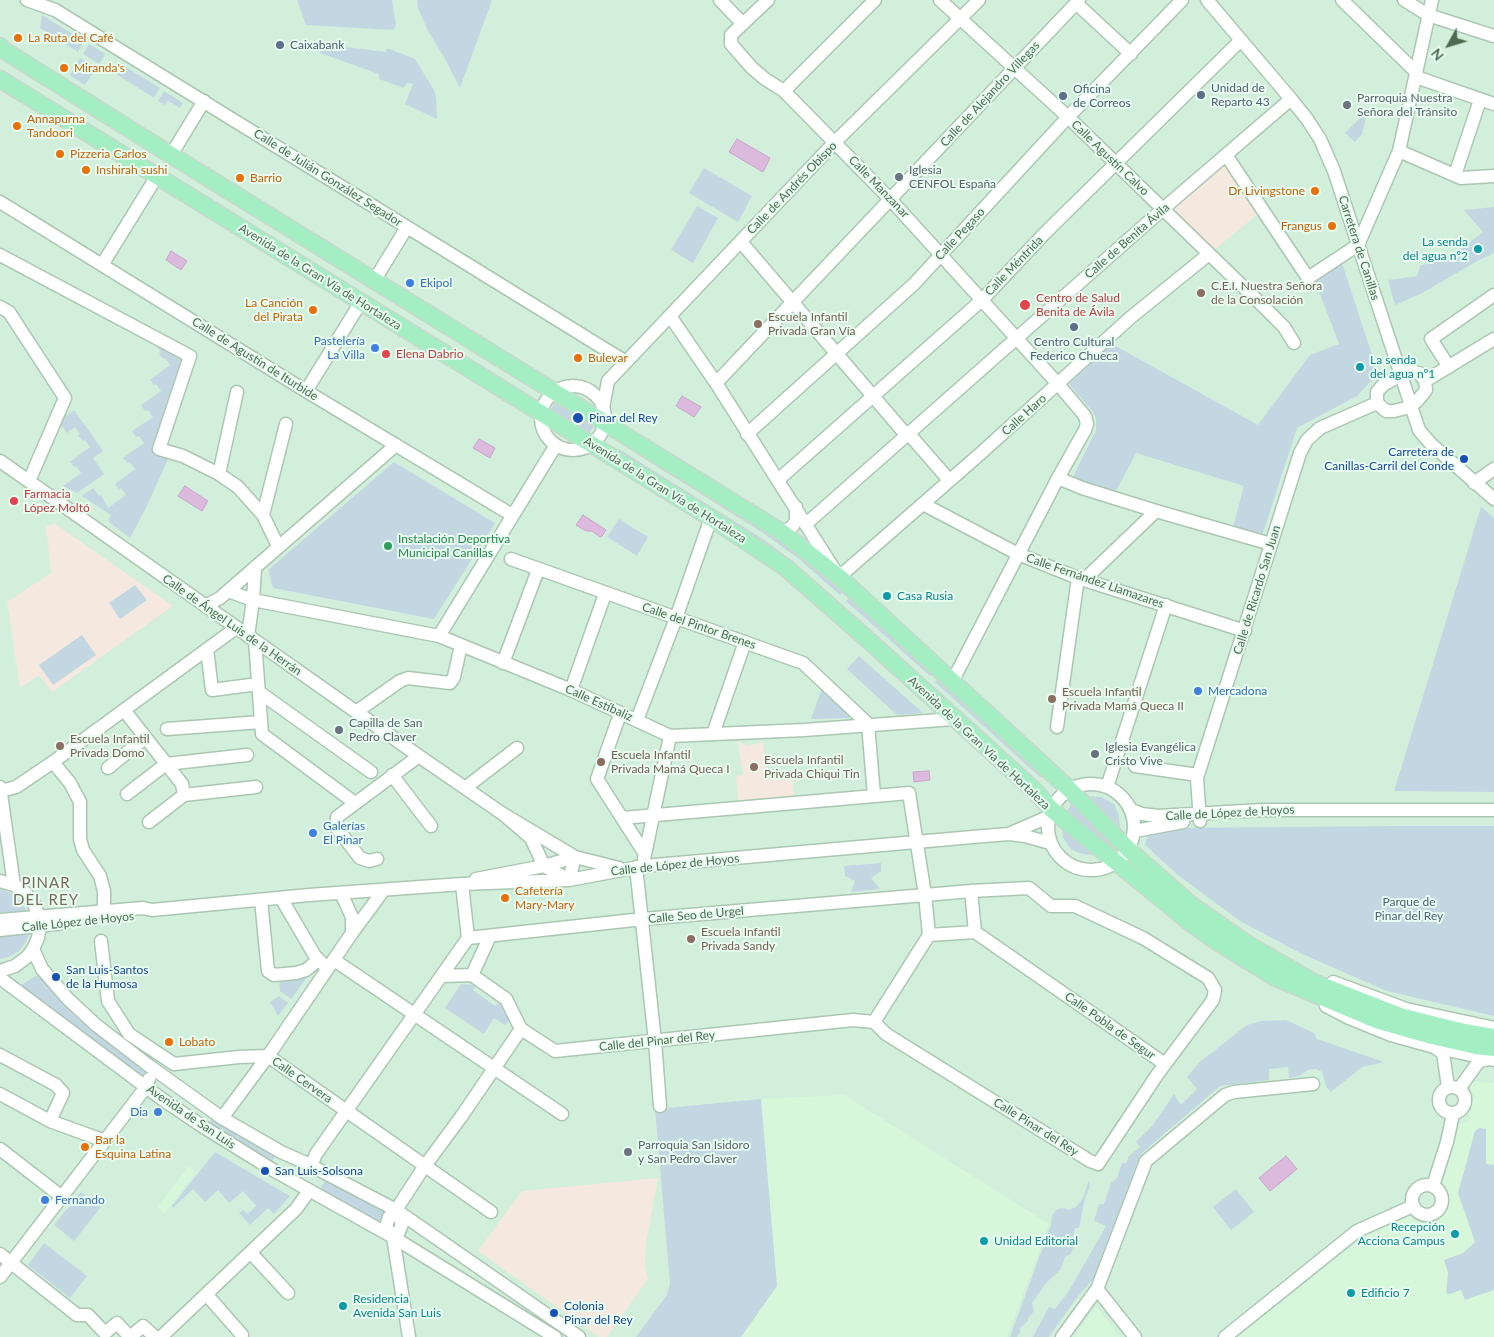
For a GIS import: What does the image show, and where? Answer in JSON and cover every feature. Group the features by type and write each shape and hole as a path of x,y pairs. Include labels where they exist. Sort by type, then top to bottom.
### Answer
{"main road":[{"name":"Avenida de la Gran Vía de Hortaleza","path":"0,46 171,155 554,392 604,415 783,533 839,577 1069,789 1129,850 1190,904 1249,945 1313,982 1400,1016 1464,1032 1494,1037"},
{"name":"Avenida de la Gran Vía de Hortaleza","path":"0,79 711,518 785,567 1035,792 1049,813 1186,920 1216,941 1274,977 1376,1020 1492,1056"}],"street":[{"name":"Calle de Julián González Segador","path":"27,0 55,10 626,362"},
{"path":"720,0 743,24 768,0"},
{"path":"784,92 875,0"},
{"name":"Calle Agustín Calvo","path":"940,0 1068,117 1163,209 1284,327 1294,343"},
{"name":"Calle de Andrés Obispo","path":"608,381 836,142 979,0"},
{"name":"Calle Pegaso","path":"747,434 914,284 1068,117 1182,0"},
{"name":"Carretera de Canillas","path":"1207,0 1291,99 1320,139 1334,171 1419,430 1424,437 1494,500"},
{"path":"1342,0 1416,75 1494,104"},
{"path":"1404,0 1428,15 1494,36"},
{"path":"1226,155 1308,278 1358,245 1399,151 1432,0"},
{"path":"1077,2 1130,54"},
{"name":"Calle de Alejandro Villegas","path":"716,383 1077,2"},
{"name":"Calle Manzanar","path":"743,24 730,35 731,44 752,68 784,92 836,142 983,299 1085,416 1087,424 1085,430 1058,478"},
{"name":"Calle Méntrida","path":"778,480 983,299 1044,234 1241,40"},
{"name":"Calle de Benita Ávila","path":"806,524 1016,337 1291,99"},
{"path":"1454,175 1480,100"},
{"path":"171,155 204,101"},
{"path":"1399,151 1461,178 1494,176"},
{"path":"102,265 157,176"},
{"name":"Calle de Agustín de Iturbide","path":"0,202 306,391 512,515"},
{"path":"374,281 407,227"},
{"path":"741,242 902,430 909,434 949,480"},
{"name":"Calle Haro","path":"839,577 1130,318 1209,254"},
{"path":"0,255 190,356 159,449 183,456 219,474 238,487 263,515 278,546"},
{"path":"1449,366 1431,339 1494,295"},
{"path":"306,391 361,302"},
{"path":"0,307 9,312 65,398 29,481"},
{"path":"670,316 716,383 839,577"},
{"path":"1425,381 1494,339"},
{"path":"1409,371 1419,373 1425,381 1426,390 1410,407 1386,411 1378,403 1376,398 1380,387 1400,375 1409,371"},
{"path":"608,381 602,430 590,444 583,448 571,450 548,440 543,432 541,413 543,406 554,392 568,387 582,387 608,381"},
{"path":"582,387 591,391 597,397 604,415"},
{"path":"219,474 236,392"},
{"name":"Calle de Ricardo San Juan","path":"1199,817 1198,775 1300,453 1307,440 1320,428 1378,403"},
{"path":"263,515 286,424"},
{"path":"205,606 220,598 396,445"},
{"path":"439,636 556,445"},
{"name":"Calle de Ángel Luis de la Herrán","path":"0,461 502,814 531,838 544,866"},
{"path":"1474,483 1494,469"},
{"path":"952,682 1058,478 1082,488 1156,511 1271,544"},
{"name":"Calle Fernández Llamazares","path":"923,504 1018,554 1082,578 1245,631"},
{"path":"783,533 793,526 796,520 796,507"},
{"path":"1057,727 1082,578 1156,511"},
{"path":"636,720 676,618 711,518"},
{"name":"Calle del Pintor Brenes","path":"511,560 803,663 868,724"},
{"path":"255,568 251,638 259,688 262,734 355,802"},
{"path":"503,663 538,570"},
{"name":"Calle Estíbaliz","path":"228,591 253,600 439,636 571,690 670,736 804,730 954,719"},
{"path":"571,690 605,594"},
{"path":"1107,787 1166,605"},
{"path":"1,791 16,787 53,762 236,628"},
{"path":"713,734 745,642"},
{"path":"356,712 400,681 408,678 450,683 454,677 461,645"},
{"path":"207,649 212,690 259,688 371,772"},
{"path":"124,710 182,784 184,795"},
{"path":"620,714 597,779 622,818 637,864 660,1106"},
{"path":"167,729 261,722"},
{"path":"868,724 874,796"},
{"path":"637,864 653,815 670,736"},
{"path":"108,768 146,738"},
{"path":"465,788 518,748"},
{"path":"127,794 166,764 247,755"},
{"path":"376,859 369,861 360,858 336,827 337,817 419,756"},
{"path":"53,762 70,784 80,802 80,839 83,850 100,876 104,891 104,912"},
{"path":"1135,766 1198,775"},
{"path":"392,775 429,822"},
{"path":"1095,782 1107,787 1117,790 1132,810 1135,831 1129,850 1116,864 1106,868 1088,871 1070,866 1050,843 1048,832 1049,813 1069,789 1077,785 1095,782"},
{"path":"0,787 14,885"},
{"path":"149,822 184,795 256,787"},
{"path":"622,818 909,793 929,935 874,1022"},
{"name":"Calle de López de Hoyos","path":"1132,810 1142,814 1158,816 1199,817"},
{"name":"Calle de López de Hoyos","path":"1135,831 1199,817 1262,810 1494,810"},
{"name":"Calle de López de Hoyos","path":"1008,834 1049,813"},
{"name":"Calle de Ángel Luis de la Herrán","path":"502,814 575,857"},
{"name":"Calle de López de Hoyos","path":"152,910 462,884 569,880 637,864 1008,834 1032,837 1050,843"},
{"path":"311,1166 316,1154 468,938 462,884 483,876 544,866 575,857 637,864"},
{"path":"544,866 569,880 575,857"},
{"path":"0,881 14,885 26,893 34,904 40,922 38,938 34,949 21,962 0,971"},
{"name":"Calle Pobla de Segur","path":"971,891 1029,888 1051,906 1075,906 1143,938 1208,978 1215,990 1213,1000 1165,1064 975,932"},
{"path":"222,1118 268,1056 327,962 383,891"},
{"path":"929,935 975,932 971,891"},
{"name":"Calle Seo de Urgel","path":"468,938 643,919 971,891"},
{"path":"341,893 352,917 352,932"},
{"path":"281,898 315,956 413,1014 562,1114"},
{"path":"261,900 268,971 274,975 296,973 327,962"},
{"name":"Calle López de Hoyos","path":"0,930 104,912 142,908 152,910"},
{"name":"Calle López de Hoyos","path":"0,920 40,922 143,915 152,910"},
{"path":"472,975 490,936"},
{"name":"Calle Cervera","path":"102,941 108,1001 129,1034 174,1064 268,1056 424,1167 491,1212"},
{"name":"Avenida de la Gran Vía de Hortaleza","path":"1249,945 1319,976 1406,1009 1494,1028"},
{"name":"Avenida de San Luis","path":"34,949 42,968 68,999 148,1065 222,1118 281,1152 396,1210 579,1337"},
{"path":"408,1337 393,1238 386,1227 389,1217 396,1210 521,1029 506,999 472,975 442,976"},
{"name":"Avenida de la Gran Vía de Hortaleza","path":"1274,977 1350,1018 1391,1035 1434,1047 1492,1056"},
{"name":"Avenida de San Luis","path":"0,978 146,1087 202,1126 309,1191 393,1238 555,1337"},
{"name":"Calle del Pinar del Rey","path":"521,1029 555,1051 852,1020 874,1022"},
{"name":"Calle Pinar del Rey","path":"874,1022 886,1034 1090,1161 1098,1164 1165,1064"},
{"path":"112,1037 125,1028"},
{"path":"1434,1047 1443,1053 1454,1088 1464,1095 1465,1104 1462,1110 1450,1113 1442,1110 1438,1101 1441,1092 1454,1088 1479,1062 1492,1056"},
{"path":"0,1055 56,1085 63,1093 50,1121"},
{"path":"0,1277 146,1087 151,1075 148,1065"},
{"path":"1062,1337 1096,1289 1146,1161 1225,1095 1234,1092 1313,1084"},
{"path":"0,1094 50,1121 105,1141"},
{"path":"1430,1186 1441,1138 1450,1113"},
{"path":"0,1149 62,1197"},
{"path":"1430,1186 1437,1189 1442,1197 1438,1211 1434,1214 1424,1215 1413,1206 1413,1194 1419,1187 1430,1186"},
{"path":"0,1254 77,1315 88,1315 105,1333 117,1323 130,1337 143,1326 162,1336 252,1253 296,1209 309,1191"},
{"path":"1225,1337 1357,1232 1413,1206"},
{"path":"252,1253 288,1293"},
{"path":"1096,1289 1134,1337"},
{"path":"207,1295 242,1335"}],"shaded area":[{"path":"0,0 1494,0 1494,1337 0,1337"},
{"path":"737,139 770,158 763,172 729,152"},
{"path":"1224,164 1258,214 1214,250 1171,210"},
{"path":"171,251 187,261 181,270 166,260"},
{"path":"682,396 701,407 694,417 676,406"},
{"path":"479,439 495,448 490,458 473,448"},
{"path":"185,486 208,501 202,511 178,496"},
{"path":"583,515 606,530 602,536 600,537 592,531 586,531 576,525"},
{"path":"54,523 173,606 52,692 39,675 20,688 7,602 51,573 46,527"},
{"name":"Escuela Infantil Privada Chiqui Tin","path":"737,740 747,746 763,742 767,775 792,774 794,796 738,801 736,776 743,775"},
{"path":"929,771 930,780 914,782 913,772"},
{"path":"1474,1081 1494,1083 1494,1337 1238,1337 1363,1238 1410,1216 1419,1224 1437,1216 1446,1201 1442,1187 1460,1123 1467,1123 1475,1096 1470,1090 1471,1084"},
{"path":"844,1095 1049,1224 1007,1337 741,1337 777,1286 761,1099"},
{"path":"1286,1156 1297,1169 1270,1191 1259,1178"},
{"path":"189,1166 196,1172 165,1213 157,1207"},
{"path":"658,1178 646,1243 645,1265 648,1279 607,1337 599,1337 478,1251 522,1191"},
{"path":"1096,1306 1120,1337 1074,1337"}],"green space":[{"path":"297,0 392,0 396,26 393,30 306,25"},
{"path":"417,0 492,0 460,88 428,31 418,8"},
{"path":"42,15 84,41 78,52 40,28"},
{"path":"89,44 105,54 99,64 83,54"},
{"path":"322,44 386,52 387,48 415,59 434,90 437,119 405,104 413,84 407,83 404,88 379,79 379,74 320,53"},
{"path":"80,58 96,68 85,85 70,75"},
{"path":"119,63 160,88 154,98 113,72"},
{"path":"164,91 183,103 180,108 168,101 165,105 158,101"},
{"path":"1366,112 1362,134 1355,142 1345,133"},
{"path":"704,168 752,196 738,222 689,193"},
{"path":"697,206 718,218 693,263 671,250"},
{"path":"1494,207 1494,253 1422,293 1395,305 1388,280 1417,276 1420,266 1454,255 1483,232 1464,210"},
{"path":"1342,263 1373,358 1372,380 1357,396 1297,428 1262,536 1233,527 1244,486 1136,453 1116,491 1074,479 1073,477 1096,430 1096,419 1093,412 1069,384 1112,344 1258,425 1310,355 1339,344 1315,281"},
{"path":"156,345 184,360 156,450 168,459 130,538 108,521 111,515 82,496 93,488 99,496 101,495 108,508 126,495 115,484 135,469 130,462 128,463 123,458 144,443 132,431 153,417 141,405 161,391 150,380 170,365 159,354 161,352"},
{"path":"557,400 595,424 587,436 550,413"},
{"path":"74,410 103,451 93,458 104,474 77,493 63,486 81,473 70,462 90,447 85,440 83,441 78,436 80,434 75,427 67,433 61,425 65,417"},
{"path":"619,449 763,539 791,560 837,600 834,603 616,454"},
{"path":"636,449 757,523 808,560 843,592 840,595 799,559 763,533 634,452"},
{"name":"Instalación Deportiva Municipal Canillas","path":"394,462 495,523 434,619 273,588 268,570"},
{"path":"1481,507 1494,518 1494,792 1394,791"},
{"path":"619,519 648,537 637,556 607,537"},
{"path":"135,585 147,600 120,619 109,603"},
{"path":"849,598 932,673 930,676 846,601"},
{"path":"82,635 96,655 53,685 39,665"},
{"path":"859,656 923,713 897,715 847,669"},
{"path":"938,678 1044,774 1041,778 935,682"},
{"path":"932,685 1039,782 1035,785 929,689"},
{"path":"822,688 850,716 848,718 811,719"},
{"path":"1091,796 1101,797 1114,804 1119,815 1120,831 1090,798"},
{"path":"1074,803 1108,839 1112,846 1110,848 1067,812 1071,804"},
{"name":"Parque de Pinar del Rey","path":"1494,826 1494,1016 1387,991 1302,954 1240,921 1178,875 1145,845 1148,835 1168,828"},
{"path":"1062,828 1095,855 1082,854 1072,850 1063,838"},
{"path":"881,863 881,871 871,878 880,889 851,892 855,881 845,876 844,866"},
{"path":"0,889 13,894 22,902 27,912 0,914"},
{"path":"30,932 26,942 19,951 9,957 0,959 0,935"},
{"path":"39,974 94,1030 143,1068 146,1076 143,1079 18,987"},
{"path":"308,976 291,999 280,991 279,981"},
{"path":"461,984 476,985 473,990 495,1006 500,1003 510,1020 505,1025 494,1018 484,1034 445,1008"},
{"path":"279,996 288,1003 278,1016 270,1002"},
{"path":"1286,1020 1314,1033 1317,1039 1384,1062 1362,1067 1331,1092 1327,1088 1322,1072 1316,1069 1308,1070 1299,1076 1289,1078 1288,1067 1269,1069 1269,1080 1220,1086 1142,1153 1093,1279 1075,1300 1049,1337 1033,1337 1049,1307 1055,1309 1069,1291 1106,1226 1094,1221 1099,1204 1104,1204 1111,1183 1117,1178 1122,1163 1126,1163 1129,1156 1140,1147 1136,1142 1153,1125 1174,1094 1181,1105 1197,1089 1187,1077 1200,1062 1247,1025 1261,1021"},
{"path":"761,1099 777,1286 741,1337 636,1337 667,1295 670,1284 655,1109"},
{"path":"212,1118 276,1155 271,1163 208,1124"},
{"path":"1479,1128 1486,1129 1486,1164 1494,1165 1494,1290 1465,1300 1461,1290 1447,1294 1448,1273 1444,1260 1463,1253 1475,1242 1458,1193 1475,1131"},
{"path":"215,1152 290,1196 274,1214 268,1208 250,1225 239,1213 243,1210 248,1214 256,1206 243,1191 229,1203 218,1190 205,1202 193,1189 173,1208 172,1206"},
{"path":"1089,1180 1090,1186 1085,1198 1079,1228 1075,1228 1071,1254 1065,1257 1060,1270 1047,1282 1032,1303 1034,1311 1028,1318 1028,1321 1020,1328 1017,1337 1010,1337 1051,1225 1052,1216 1056,1210 1062,1208 1069,1210 1076,1207 1083,1198"},
{"path":"326,1181 381,1208 385,1214 383,1218 380,1221 375,1220 323,1192 321,1186"},
{"path":"1236,1189 1254,1212 1231,1230 1213,1207"},
{"path":"81,1192 101,1207 74,1241 54,1225"},
{"path":"44,1243 87,1276 70,1298 28,1265"}],"place":[{"name":"La Ruta del Café","path":"18,38"},
{"name":"Caixabank","path":"280,45"},
{"name":"Miranda's","path":"64,68"},
{"name":"Unidad de Reparto 43","path":"1201,95"},
{"name":"Oficina de Correos","path":"1063,96"},
{"name":"Parroquia Nuestra Señora del Tránsito","path":"1347,105"},
{"name":"Annapurna Tandoori","path":"17,126"},
{"name":"Pizzeria Carlos","path":"60,154"},
{"name":"Inshirah sushi","path":"86,170"},
{"name":"Iglesia CENFOL España","path":"899,177"},
{"name":"Barrio","path":"240,178"},
{"name":"Dr Livingstone","path":"1315,191"},
{"name":"Frangus","path":"1332,226"},
{"name":"La senda del agua nº2","path":"1478,249"},
{"name":"Ekipol","path":"410,283"},
{"name":"C.E.I. Nuestra Señora de la Consolación","path":"1201,293"},
{"name":"Centro de Salud Benita de Ávila","path":"1025,305"},
{"name":"La Canción del Pirata","path":"313,310"},
{"name":"Escuela Infantil Privada Gran Vía","path":"758,324"},
{"name":"Centro Cultural Federico Chueca","path":"1074,327"},
{"name":"Pastelería La Villa","path":"375,348"},
{"name":"Elena Dabrio","path":"386,354"},
{"name":"Bulevar","path":"578,358"},
{"name":"La senda del agua nº1","path":"1360,367"},
{"name":"Pinar del Rey","path":"578,418"},
{"name":"Carretera de Canillas-Carril del Conde","path":"1464,459"},
{"name":"Farmacia López Moltó","path":"14,501"},
{"name":"Instalación Deportiva Municipal Canillas","path":"388,546"},
{"name":"Casa Rusia","path":"887,596"},
{"name":"Mercadona","path":"1198,691"},
{"name":"Escuela Infantil Privada Mamá Queca II","path":"1052,699"},
{"name":"Capilla de San Pedro Claver","path":"339,730"},
{"name":"Escuela Infantil Privada Domo","path":"60,746"},
{"name":"Iglesia Evangélica Cristo Vive","path":"1095,754"},
{"name":"Escuela Infantil Privada Mamá Queca I","path":"601,762"},
{"name":"Escuela Infantil Privada Chiqui Tin","path":"754,767"},
{"name":"Galerías El Pinar","path":"313,833"},
{"name":"Cafetería Mary-Mary","path":"505,898"},
{"name":"Escuela Infantil Privada Sandy","path":"691,939"},
{"name":"San Luis-Santos de la Humosa","path":"56,977"},
{"name":"Lobato","path":"169,1042"},
{"name":"Dia","path":"158,1112"},
{"name":"Bar la Esquina Latina","path":"85,1147"},
{"name":"Parroquia San Isidoro y San Pedro Claver","path":"628,1152"},
{"name":"San Luis-Solsona","path":"265,1171"},
{"name":"Fernando","path":"45,1200"},
{"name":"Recepción Acciona Campus","path":"1455,1234"},
{"name":"Unidad Editorial","path":"984,1241"},
{"name":"Edificio 7","path":"1351,1293"},
{"name":"Residencia Avenida San Luis","path":"343,1306"},
{"name":"Colonia Pinar del Rey","path":"554,1313"}],"district":[{"name":"PINAR DEL REY","path":"46,892"}]}
